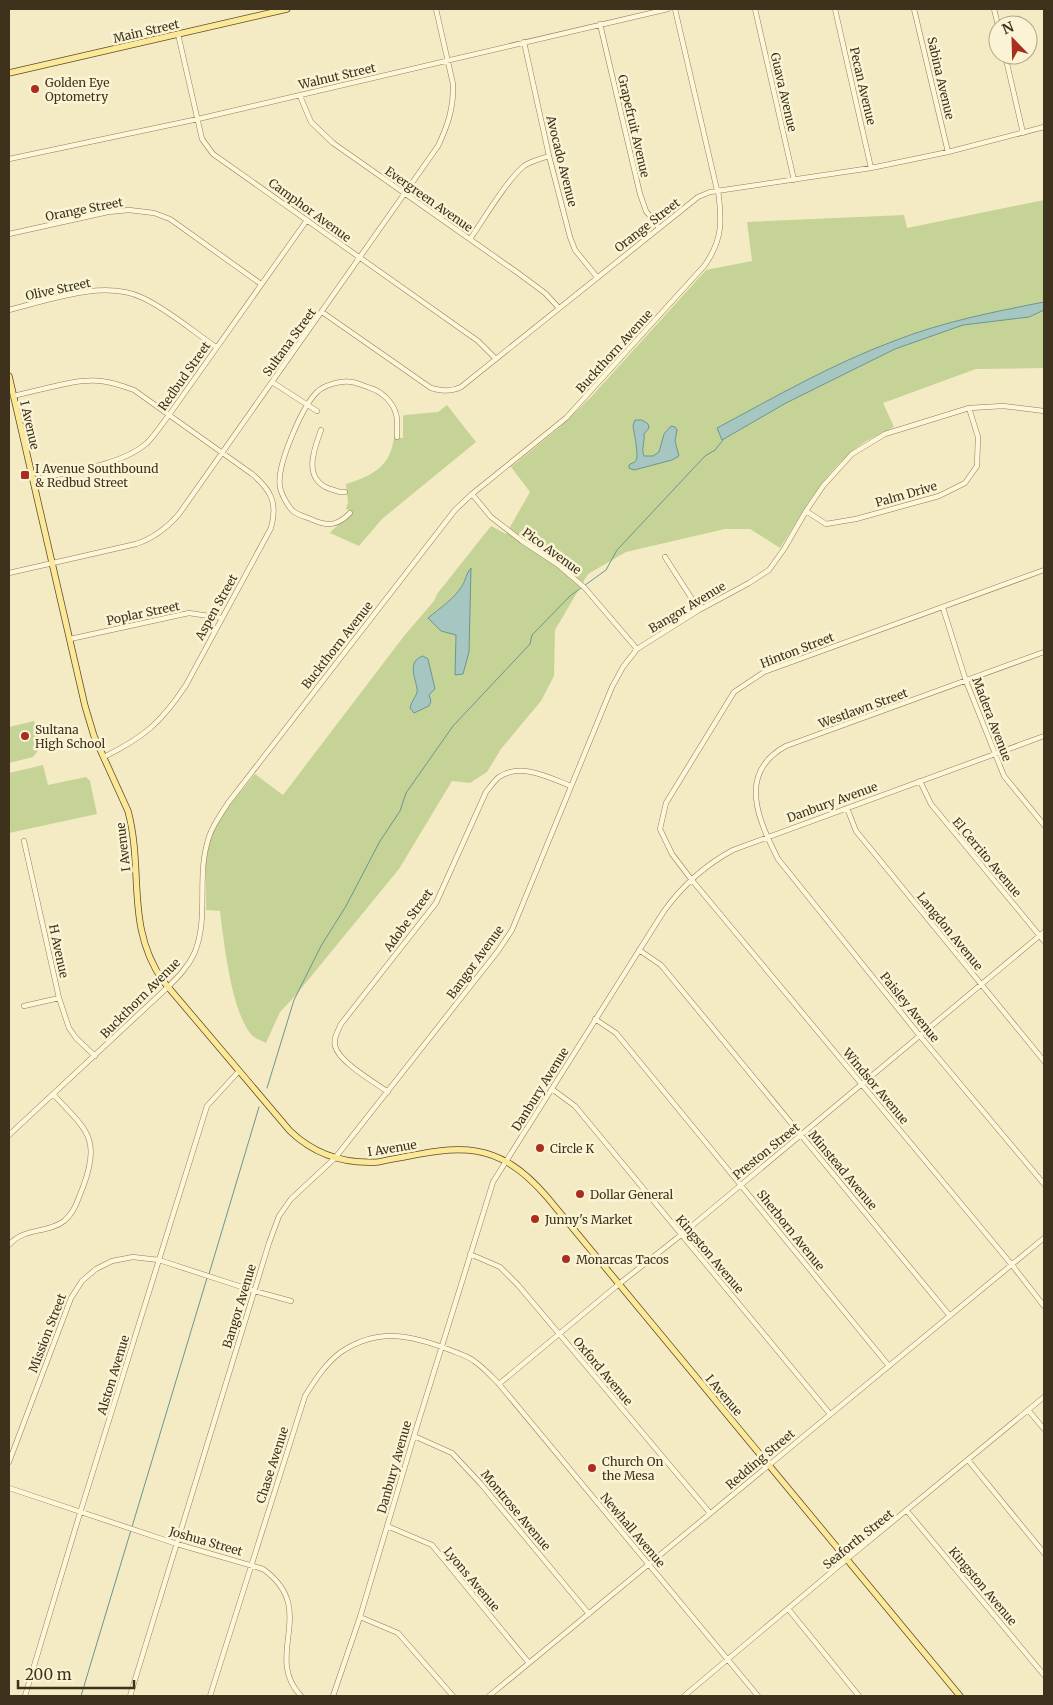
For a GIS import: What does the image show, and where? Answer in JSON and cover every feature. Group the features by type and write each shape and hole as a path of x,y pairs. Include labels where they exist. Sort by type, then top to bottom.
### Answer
{"main road":[{"name":"Main Street","path":"9,73 287,9"},
{"name":"I Avenue","path":"9,376 90,725 128,811 131,822 135,851 139,922 144,943 153,966 168,987 297,1138 316,1150 335,1158 358,1163 378,1162 437,1151 462,1150 483,1152 506,1161 522,1172 536,1185 619,1284 960,1696"}],"street":[{"name":"Sultana Street","path":"9,573 145,540 164,529 179,514 429,162 447,126 453,94 436,9"},
{"name":"Walnut Street","path":"9,159 300,96 668,9"},
{"name":"Buckthorn Avenue","path":"9,1135 168,987 188,964 198,944 202,922 205,852 207,842 217,819 455,510 566,418 705,266 710,258 720,236 722,216 718,190 675,9"},
{"name":"Guava Avenue","path":"755,9 794,180"},
{"name":"Pecan Avenue","path":"835,9 871,168"},
{"name":"Sabina Avenue","path":"914,9 948,152"},
{"name":"Grapefruit Avenue","path":"600,24 640,194 646,211 659,228"},
{"name":"Camphor Avenue","path":"178,34 202,139 213,154 478,341 496,359"},
{"name":"Avocado Avenue","path":"524,42 549,156 573,244 598,277"},
{"path":"1007,65 1023,132"},
{"name":"Evergreen Avenue","path":"300,96 311,122 334,144 518,273 545,293 559,308"},
{"name":"Orange Street","path":"322,312 431,388 440,391 455,390 462,387 698,197 718,190 871,168 948,152 1044,127"},
{"path":"470,239 508,184 524,166 549,156"},
{"name":"Orange Street","path":"9,234 115,211 129,210 154,213 170,219 261,284"},
{"name":"Redbud Street","path":"32,480 110,462 128,455 148,442 307,220"},
{"name":"Olive Street","path":"9,310 92,291 112,290 125,292 143,298 216,347"},
{"name":"Aspen Street","path":"13,396 70,383 99,380 134,390 266,486 272,499 275,514 271,528 186,685 162,718 130,743 104,757"},
{"path":"350,512 341,521 330,524 319,523 293,511 280,488 280,476 287,449 299,420 308,405 317,392 331,384 350,381 374,389 388,399 396,414 397,436"},
{"path":"272,382 317,411"},
{"name":"Bangor Avenue","path":"130,1696 254,1291 279,1216 291,1199 335,1158 498,951 512,930 612,687 623,667 637,650 699,610 769,570 823,486 852,454 885,434 969,408 1003,406 1044,412"},
{"name":"Palm Drive","path":"806,511 826,524 856,519 939,496 965,483 977,466 978,437 969,408"},
{"path":"321,430 312,456 314,474 322,486 345,492"},
{"name":"Pico Avenue","path":"472,494 491,517 522,542 557,564 584,587 637,650"},
{"path":"665,557 699,610"},
{"name":"Hinton Street","path":"691,879 672,854 660,829 666,803 734,692 764,672 1044,570"},
{"name":"Madera Avenue","path":"943,608 966,681 1004,776 1044,825"},
{"name":"Poplar Street","path":"70,639 190,613 222,618"},
{"name":"Westlawn Street","path":"767,836 755,799 756,783 761,772 774,754 792,744 1044,652"},
{"name":"Danbury Avenue","path":"333,1696 360,1617 493,1182 664,911 691,879 723,855 767,836 1044,736"},
{"name":"Adobe Street","path":"388,1092 341,1057 334,1046 335,1036 342,1024 436,903 486,792 497,778 506,773 526,771 534,772 572,786"},
{"name":"El Cerrito Avenue","path":"920,781 931,804 1044,941"},
{"name":"Langdon Avenue","path":"847,808 856,831 1044,1061"},
{"name":"Paisley Avenue","path":"767,836 778,859 920,1036 1044,1184"},
{"name":"H Avenue","path":"24,841 59,998 69,1028 94,1056"},
{"name":"Windsor Avenue","path":"691,879 1044,1306"},
{"name":"Preston Street","path":"500,1384 1044,932"},
{"name":"Minstead Avenue","path":"639,950 661,965 950,1316"},
{"path":"24,1006 59,998"},
{"name":"Sherborn Avenue","path":"595,1019 616,1033 889,1366"},
{"name":"Alston Avenue","path":"25,1696 207,1106 239,1071"},
{"name":"Kingston Avenue","path":"552,1089 575,1106 830,1414"},
{"path":"9,1245 15,1238 28,1232 50,1227 64,1221 74,1209 89,1170 92,1146 84,1127 53,1094"},
{"name":"Redding Street","path":"489,1696 1044,1238"},
{"name":"Oxford Avenue","path":"470,1254 500,1268 518,1285 710,1513"},
{"name":"Mission Street","path":"9,1462 71,1298 82,1281 96,1269 112,1261 133,1257 159,1260 291,1301"},
{"name":"Chase Avenue","path":"210,1696 305,1396 320,1372 340,1353 362,1340 381,1336 401,1336 442,1347"},
{"name":"Newhall Avenue","path":"442,1347 473,1360 500,1384 758,1696"},
{"name":"Seaforth Street","path":"684,1696 1044,1397"},
{"path":"1028,1410 1044,1429"},
{"name":"Montrose Avenue","path":"414,1436 452,1453 481,1484 589,1614"},
{"path":"968,1460 1044,1553"},
{"name":"Joshua Street","path":"9,1488 177,1544 251,1565 263,1569 274,1576 286,1594 290,1621 285,1662 290,1682 301,1696"},
{"name":"Kingston Avenue","path":"907,1511 1044,1675"},
{"name":"Lyons Avenue","path":"387,1526 432,1545 528,1663"},
{"path":"789,1610 859,1696"},
{"path":"360,1617 398,1633 453,1696"}],"green space":[{"path":"1044,200 1044,368 976,369 883,403 894,427 866,441 839,463 807,504 780,548 750,529 725,529 626,552 588,574 555,630 554,676 541,701 501,749 487,772 470,783 452,781 399,869 280,1012 266,1043 251,1035 243,1022 233,992 220,911 206,910 207,854 211,837 227,809 255,774 283,795 404,636 434,601 437,594 491,526 506,534 530,492 511,467 559,428 591,397 706,270 752,261 747,222 904,215 907,228"},
{"path":"447,405 476,442 382,519 359,546 330,533 352,511 346,509 348,502 346,484 372,474 384,463 392,448 394,438 403,438 403,416 438,412"},
{"path":"34,721 41,747 33,757 9,763 9,727"},
{"path":"43,765 48,785 86,777 90,781 97,814 9,833 9,773"}],"water":[{"path":"1044,302 1044,310 1029,317 963,325 895,349 786,403 722,440 717,428 826,370 912,334 949,323"},
{"path":"635,420 642,420 648,424 649,428 644,434 644,456 653,456 659,452 664,434 671,426 677,430 675,441 679,456 672,460 634,470 629,468 629,465 635,462 637,458 633,426"},
{"path":"471,568 469,652 463,674 455,675 456,635 441,631 428,618 455,595"},
{"path":"423,656 428,659 435,689 429,695 431,701 429,706 414,713 410,708 417,693 413,668 417,659"}],"waterway":[{"path":"267,1088 294,1000 321,946 346,906 380,841 400,811 406,793 453,726 530,644 532,635 570,596 606,570 617,550 705,456 715,450 723,440"},
{"path":"209,1274 259,1107"},
{"path":"81,1696 207,1278"}],"place":[{"name":"Golden Eye Optometry","path":"35,89"},
{"name":"I Avenue Southbound & Redbud Street","path":"25,475"},
{"name":"Sultana High School","path":"25,736"},
{"name":"Circle K","path":"540,1148"},
{"name":"Dollar General","path":"580,1194"},
{"name":"Junny's Market","path":"535,1219"},
{"name":"Monarcas Tacos","path":"566,1259"},
{"name":"Church On the Mesa","path":"592,1468"}]}
